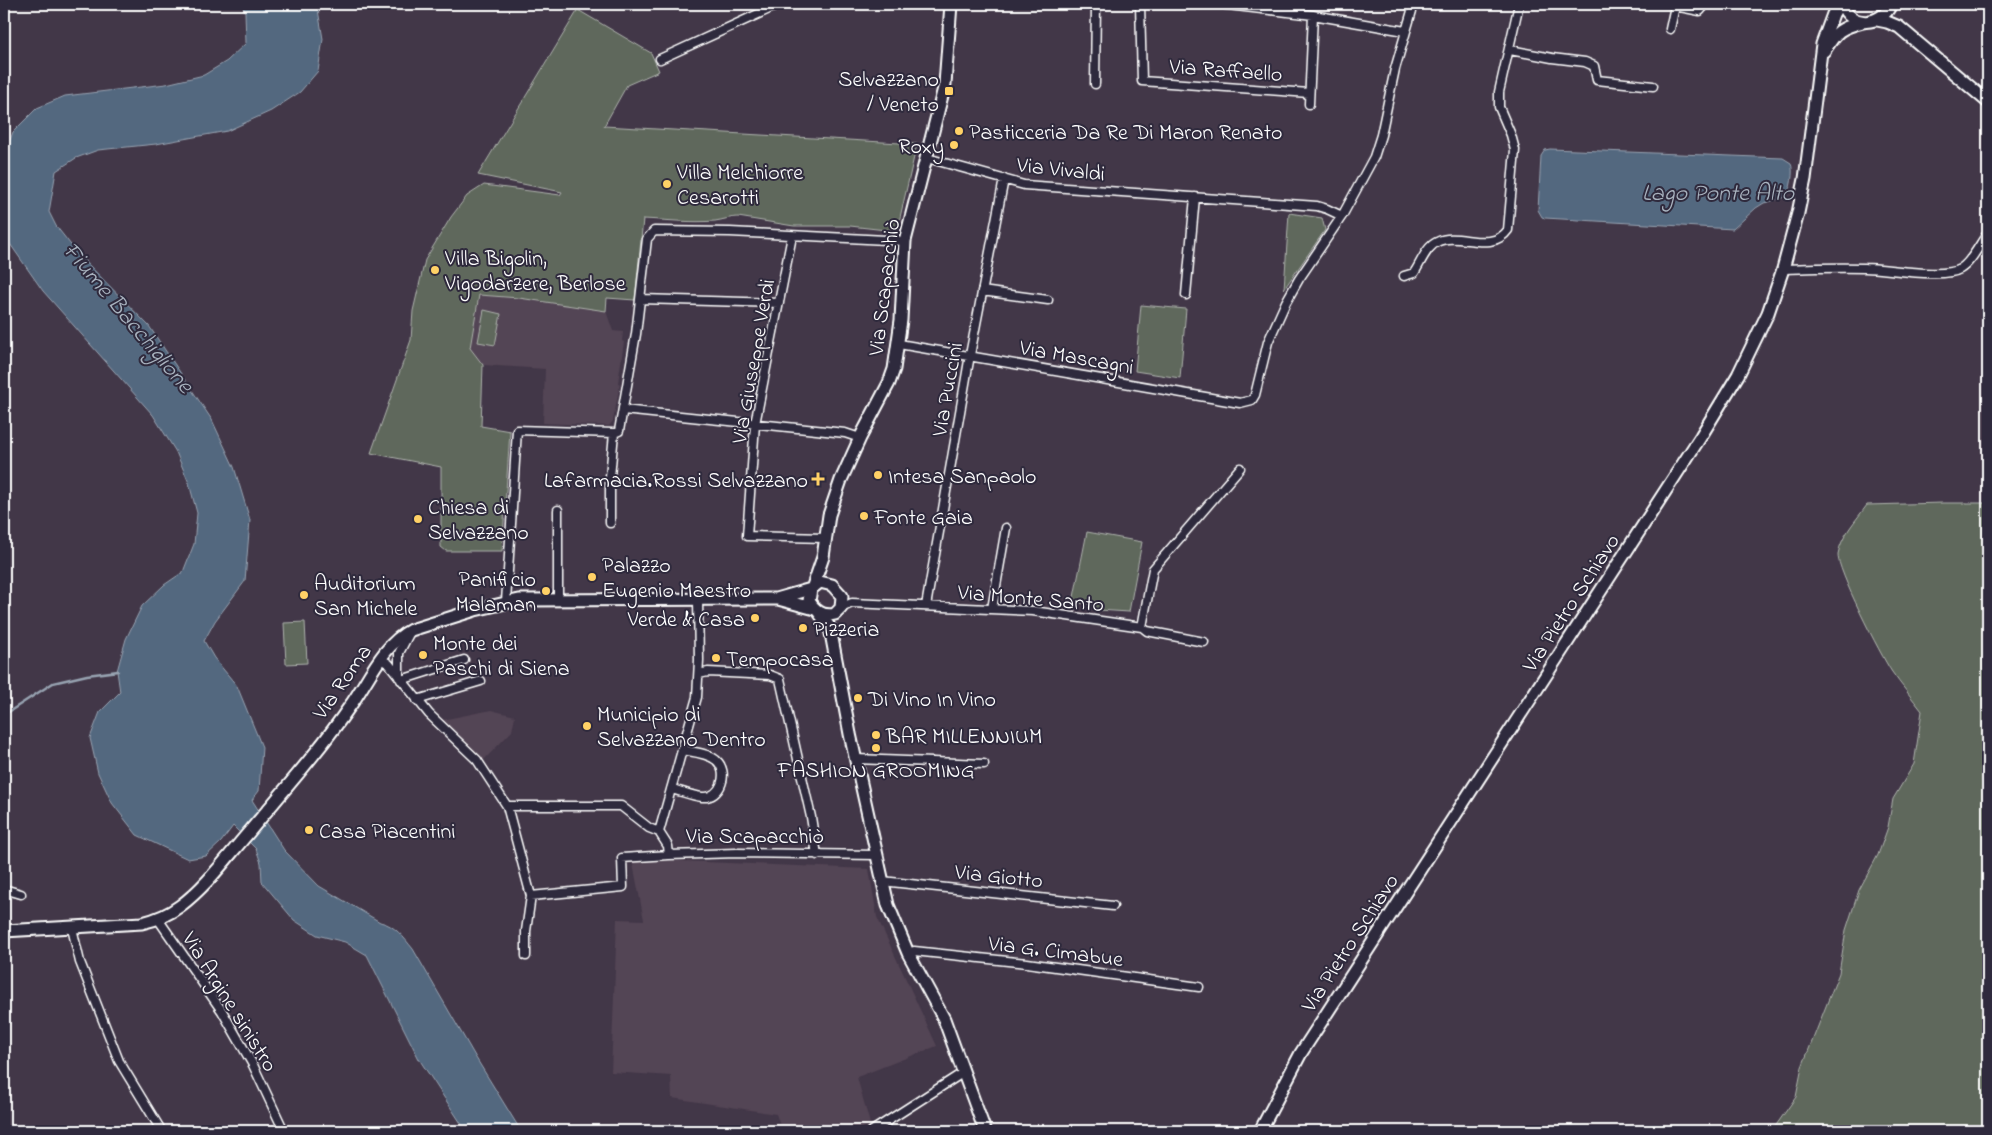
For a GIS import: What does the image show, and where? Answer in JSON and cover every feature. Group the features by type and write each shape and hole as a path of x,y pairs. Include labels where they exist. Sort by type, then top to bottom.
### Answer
{"street":[{"path":"660,59 780,4"},
{"path":"1095,84 1096,4"},
{"name":"Via Raffaello","path":"1140,4 1142,81 1308,93"},
{"path":"1219,4 1313,15 1405,31"},
{"path":"1342,216 1374,158 1382,135 1389,94 1414,4"},
{"path":"1404,276 1414,273 1431,246 1438,241 1453,239 1471,242 1485,241 1504,236 1508,230 1515,150 1499,107 1504,67 1510,50 1519,4"},
{"path":"1670,29 1675,6 1700,11 1706,4"},
{"path":"1840,4 1848,15 1863,22"},
{"name":"Via Pietro Schiavo","path":"1260,1131 1306,1046 1701,436 1738,375 1768,313 1784,269 1804,179 1822,44 1833,14 1840,4"},
{"path":"1877,20 1884,16 1892,4"},
{"path":"1892,4 1893,14 1899,27"},
{"name":"Via Scapacchiò","path":"812,587 823,557 824,538 829,515 841,480 860,438 889,383 899,344 906,241 945,84 949,7"},
{"name":"Via Raffaello","path":"1309,104 1313,15"},
{"path":"1877,20 1899,27 1988,102"},
{"name":"Via Pietro Schiavo","path":"1820,57 1839,30 1847,26 1877,20"},
{"path":"1510,50 1585,62 1594,66 1597,80 1652,86"},
{"name":"Via Vivaldi","path":"927,158 1024,185 1318,206 1342,216"},
{"name":"Via Puccini","path":"926,606 970,355 1004,179"},
{"path":"1186,296 1195,197"},
{"name":"Via Mascagni","path":"899,344 1240,403 1249,401 1255,395 1268,342 1286,302 1299,279 1342,216"},
{"path":"506,602 517,430 614,433 619,431 640,299 647,239 654,231 730,232 906,241"},
{"path":"1784,269 1865,268 1929,273 1952,272 1961,269 1966,264 1988,232"},
{"name":"Via Giuseppe Verdi","path":"792,236 755,424 747,536 824,538"},
{"path":"982,291 1048,300"},
{"path":"640,299 779,303"},
{"path":"623,410 845,433 860,438"},
{"path":"610,523 610,477 614,433"},
{"path":"1142,627 1153,569 1240,468"},
{"path":"558,510 558,600"},
{"path":"992,609 1006,528"},
{"name":"Via Scapacchiò","path":"823,557 832,585"},
{"path":"852,603 832,585 820,582 812,587 809,601 830,627 876,855 893,919 908,953 944,1019 985,1131"},
{"name":"Via Roma","path":"162,916 190,898 212,875 269,808 350,707 381,658 403,634 506,602 527,600 776,598 812,587"},
{"path":"830,627 840,610 842,596"},
{"name":"Via Roma","path":"776,598 817,610"},
{"path":"659,832 697,697 699,674 698,600"},
{"name":"Via Monte Santo","path":"840,610 852,603 1033,611 1142,627 1147,630 1204,642"},
{"path":"817,610 827,615 840,610"},
{"path":"400,678 399,653 411,630"},
{"path":"390,646 398,663"},
{"path":"381,658 429,714 477,760 507,806 530,896 526,930 526,956"},
{"path":"400,678 464,660"},
{"path":"699,674 708,672 770,675 780,679 811,817 817,855"},
{"path":"417,700 481,681"},
{"path":"671,789 703,797 714,795 721,788 722,768 717,761 710,756 682,750"},
{"path":"856,759 984,764"},
{"name":"Via Scapacchiò","path":"507,806 621,806 649,828 659,832 668,846 669,854 876,855"},
{"path":"530,896 623,887 622,858 669,854"},
{"name":"Via Giotto","path":"882,881 1113,906"},
{"path":"4,889 21,894"},
{"path":"4,931 142,923 162,916"},
{"name":"Via Argine sinistro","path":"162,916 222,1011 253,1065 284,1131"},
{"path":"72,928 80,962 119,1061 161,1130"},
{"name":"Via G. Cimabue","path":"908,953 914,951 1026,963 1199,987"},
{"path":"872,1131 964,1072"}],"shaded area":[{"path":"479,295 519,298 606,311 613,331 623,332 622,341 624,342 618,383 620,384 613,421 609,426 543,423 545,369 483,365 470,348"},
{"path":"491,710 515,716 512,731 480,764 437,721"},
{"path":"632,859 869,869 877,917 937,1046 857,1077 870,1124 856,1131 782,1131 776,1114 672,1098 671,1076 611,1072 617,919 644,920"}],"green space":[{"path":"578,10 651,53 659,71 627,85 604,126 917,144 898,226 894,229 886,230 850,226 794,226 738,217 706,222 643,219 635,300 607,298 606,311 519,298 479,295 470,348 483,365 481,426 510,431 502,551 446,551 441,547 441,467 371,453 411,340 413,311 425,260 451,217 467,196 484,185 560,195 562,192 478,175"},
{"path":"1289,213 1322,218 1325,230 1284,289"},
{"path":"1141,305 1186,309 1180,378 1135,371"},
{"path":"484,310 501,314 495,345 478,342"},
{"path":"1988,503 1988,1131 1772,1131 1796,1097 1802,1067 1839,973 1846,930 1859,890 1878,855 1888,827 1893,799 1914,764 1922,711 1892,672 1879,649 1851,593 1839,562 1838,554 1842,541 1867,505"},
{"path":"1087,532 1142,542 1129,612 1098,610 1093,605 1073,602"},
{"path":"305,622 307,663 286,664 284,623"}],"water":[{"name":"Fiume Bacchiglione","path":"242,4 317,4 323,39 318,71 300,92 271,111 227,131 156,144 98,150 76,158 56,171 49,212 56,226 78,254 149,326 212,420 234,467 250,520 245,581 215,621 204,641 214,658 237,686 262,747 259,791 252,800 284,850 319,886 390,926 399,932 410,945 521,1131 466,1131 419,1059 367,955 345,942 317,935 294,920 262,882 261,863 256,849 233,826 221,842 206,856 188,859 137,835 112,803 98,773 90,738 100,712 120,692 117,671 126,639 142,606 164,585 183,572 194,544 197,513 189,483 176,452 153,415 43,291 8,241 4,220 4,156 13,132 37,108 65,96 166,84 204,75 227,61 246,43 245,12"},
{"name":"Lago Ponte Alto","path":"1545,150 1783,158 1791,163 1792,171 1786,197 1764,203 1733,229 1545,218 1542,217 1538,210 1541,156"}],"waterway":[{"path":"4,715 53,683 87,675 118,671"}],"place":[{"name":"Selvazzano / Veneto","path":"949,91"},
{"name":"Pasticceria Da Re Di Maron Renato","path":"959,131"},
{"name":"Roxy","path":"954,145"},
{"name":"Villa Melchiorre Cesarotti","path":"667,184"},
{"name":"Villa Bigolin, Vigodarzere, Berlose","path":"435,270"},
{"name":"Intesa Sanpaolo","path":"878,475"},
{"name":"Lafarmacia.Rossi Selvazzano","path":"818,479"},
{"name":"Fonte Gaia","path":"864,516"},
{"name":"Chiesa di Selvazzano","path":"418,519"},
{"name":"Palazzo Eugenio Maestro","path":"592,577"},
{"name":"Panificio Malaman","path":"546,591"},
{"name":"Auditorium San Michele","path":"304,595"},
{"name":"Verde & Casa","path":"755,618"},
{"name":"Pizzeria","path":"803,628"},
{"name":"Monte dei Paschi di Siena","path":"423,655"},
{"name":"Tempocasa","path":"716,658"},
{"name":"Di Vino In Vino","path":"858,698"},
{"name":"Municipio di Selvazzano Dentro","path":"587,726"},
{"name":"BAR MILLENNIUM","path":"876,735"},
{"name":"FASHION GROOMING","path":"876,748"},
{"name":"Casa Piacentini","path":"309,830"}]}
